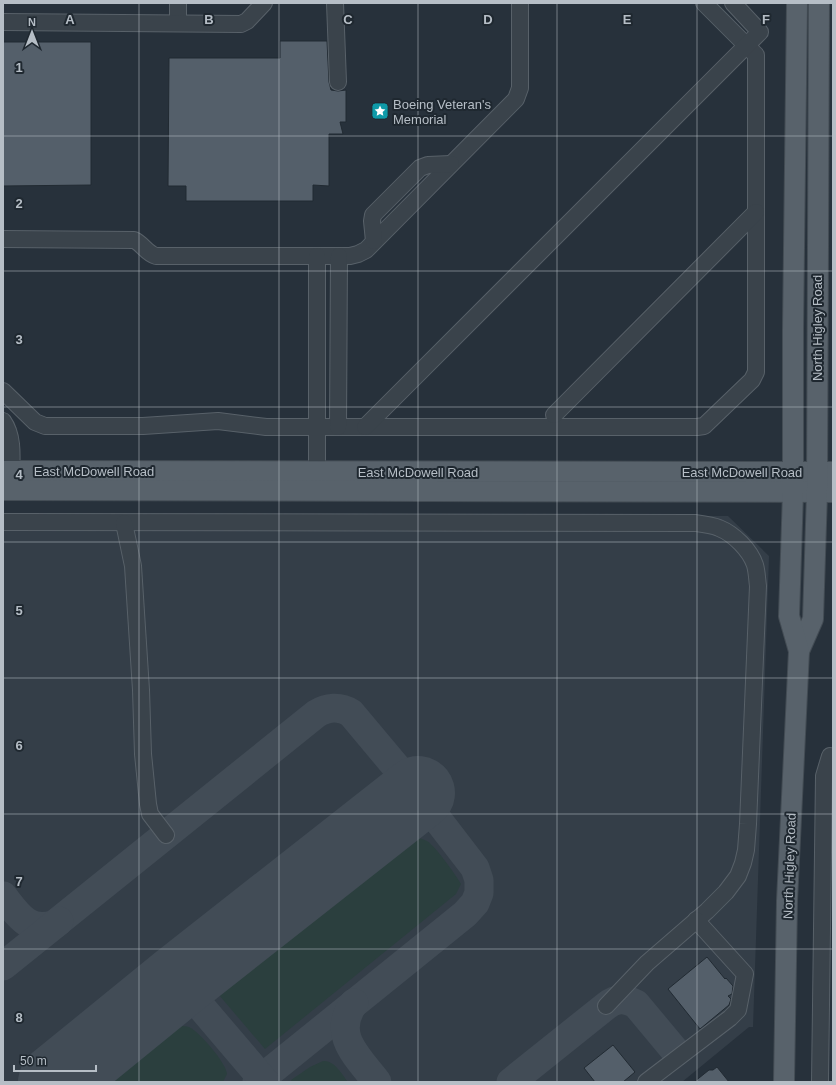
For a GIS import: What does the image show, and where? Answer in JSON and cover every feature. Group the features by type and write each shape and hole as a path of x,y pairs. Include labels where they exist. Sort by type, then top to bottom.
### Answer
{"main road":[{"name":"North Higley Road","path":"784,1082 788,885 799,651 788,616 793,492 797,3"},
{"name":"North Higley Road","path":"799,651 813,619 825,492 819,3"},
{"name":"East McDowell Road","path":"317,481 825,472"},
{"name":"East McDowell Road","path":"7,480 317,481 825,492"}],"street":[{"path":"178,3 178,23"},
{"path":"3,22 241,24 247,21 264,3"},
{"path":"335,3 338,82"},
{"path":"3,239 134,240 147,251 156,256 339,256 358,254 366,250 518,96 520,88 520,3"},
{"path":"3,391 35,422 45,426 143,426 218,421 259,426 317,427 697,428 704,426 752,380 756,372 756,55 704,3"},
{"path":"365,427 760,32 733,3"},
{"path":"554,415 756,212"},
{"path":"317,256 317,481"},
{"path":"338,427 339,256"},
{"path":"3,421 8,430 10,440 7,480"},
{"path":"3,522 695,523 720,528 739,541 750,555 757,572 758,586 746,850 743,863 738,876 726,892 647,963 606,1006"},
{"path":"124,523 133,566 141,690 143,754 148,804 150,814 166,835"},
{"path":"820,1082 824,776 830,756"},
{"path":"646,1082 730,1018 738,1010 745,974 696,920"}],"shaded area":[{"path":"3,515 728,516 769,556 753,1027 749,1027 682,1082 3,1082"}],"green space":[{"path":"414,838 427,841 445,861 461,884 456,894 265,1049 219,995 404,844"},
{"path":"180,1026 188,1027 194,1030 206,1041 226,1069 227,1074 223,1082 110,1082"},
{"path":"323,1061 327,1061 334,1065 348,1082 292,1082 291,1080 310,1067"}],"building":[{"path":"280,41 327,41 329,82 331,90 346,90 346,122 340,122 343,134 329,134 329,186 313,185 313,201 186,201 186,186 168,186 169,58 280,58"},
{"path":"3,42 91,42 91,185 3,186"},
{"path":"707,957 725,979 726,978 733,986 732,994 728,996 731,999 729,1005 700,1029 668,989"},
{"path":"613,1045 635,1072 623,1082 595,1082 584,1068"},
{"path":"717,1067 729,1082 694,1082 709,1070 713,1070"}],"taxiway":[{"path":"3,896 13,909 24,920 31,924 38,926 55,924 316,714 334,708 342,709 351,713 418,793 475,868 479,880 479,893 475,903 465,914 257,1082"},
{"path":"3,966 59,921"},
{"path":"179,981 265,1082"},
{"path":"511,1082 606,1006 617,1000 624,1000 636,1004 676,1052"},
{"path":"354,1003 345,1025 346,1035 355,1054 377,1082"}],"runway":[{"path":"55,1082 179,981 418,793"}],"place":[{"name":"Boeing Veteran's Memorial","path":"380,111"}]}
